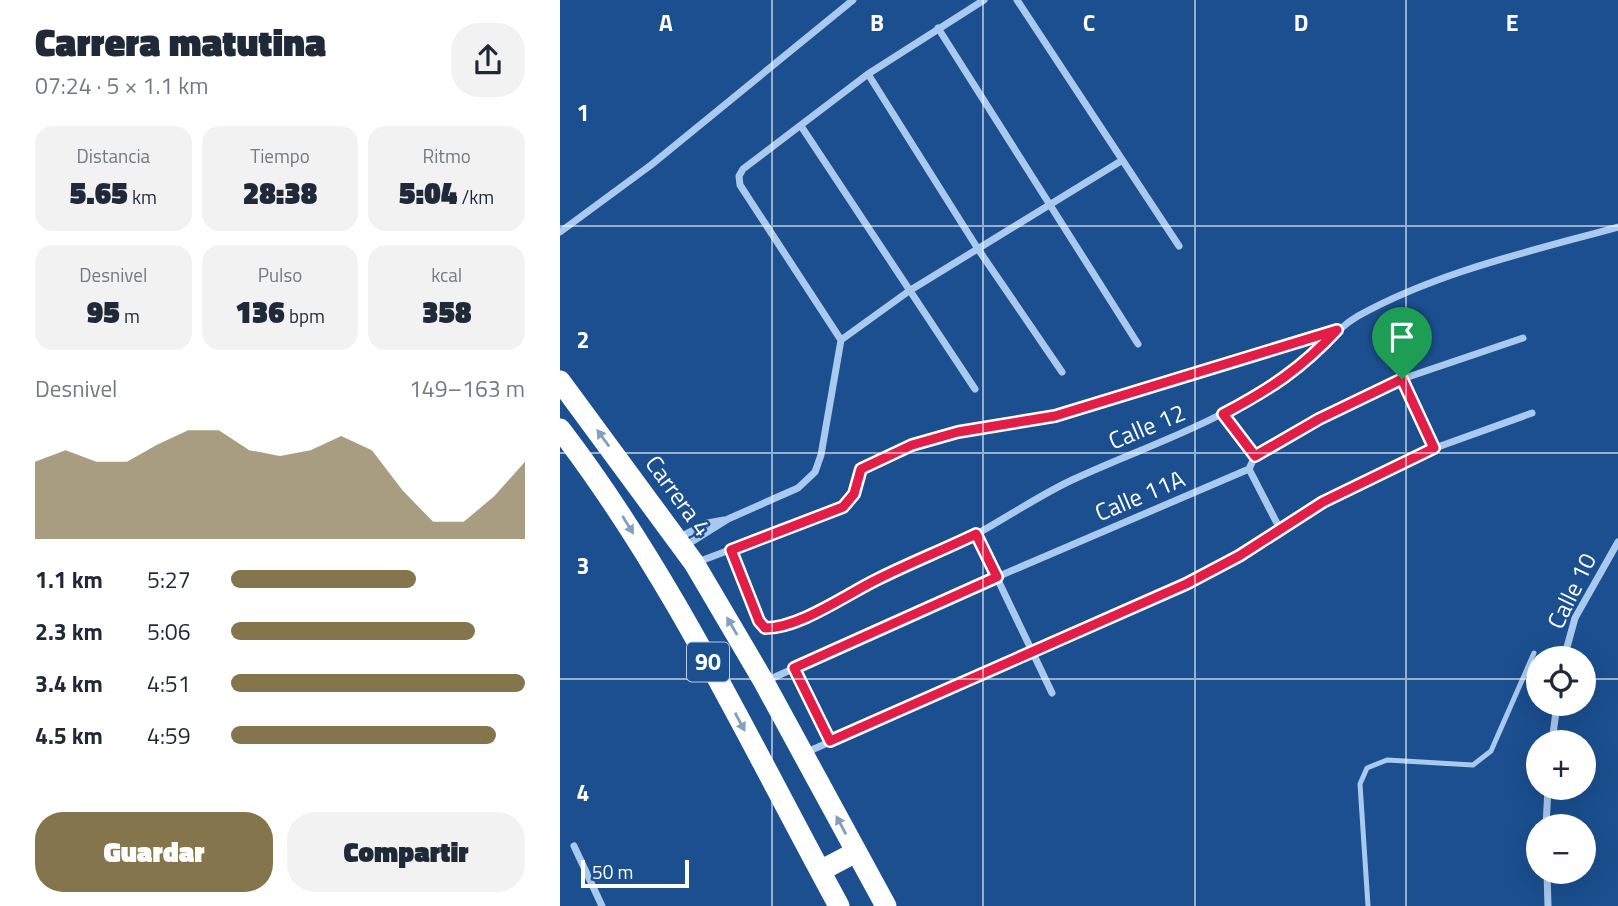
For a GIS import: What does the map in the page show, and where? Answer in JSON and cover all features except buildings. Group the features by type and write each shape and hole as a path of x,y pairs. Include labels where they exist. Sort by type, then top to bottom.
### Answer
{"highway":[{"name":"Carrera 4","path":"560,381 685,550 765,682 886,906"},
{"name":"90","path":"560,429 611,498 655,570 839,906"},
{"path":"820,871 856,852"}],"street":[{"path":"560,232 651,165 853,0"},
{"path":"685,550 728,519 798,488 815,472 821,455 841,340 740,185 739,176 743,169 868,74 984,0"},
{"path":"1017,0 1179,246"},
{"path":"937,28 1138,344"},
{"path":"868,74 978,248 1062,372"},
{"path":"801,126 975,389"},
{"path":"841,340 909,291 1121,161"},
{"name":"Calle 12","path":"731,550 759,621 765,628 774,628 825,608 877,579 976,534 1021,506 1073,480 1182,435 1223,414 1309,361 1337,330 1410,292 1495,262 1618,227"},
{"path":"685,550 731,550 843,507 854,494 861,469 912,445 958,432 1055,416 1337,330"},
{"path":"1281,531 1249,469 1255,456 1319,419 1402,379 1523,338"},
{"path":"1402,379 1434,448"},
{"path":"803,754 1186,584 1281,531 1323,502 1434,448 1532,412"},
{"path":"1223,414 1255,456"},
{"name":"Calle 11A","path":"765,682 997,577 1249,469"},
{"path":"976,534 1052,694"},
{"name":"Calle 10","path":"1567,646 1575,618 1618,541"},
{"path":"794,668 830,741"},
{"path":"574,846 602,906"},
{"path":"1547,884 1548,906"}],"lane":[{"path":"1368,906 1360,784 1367,768 1387,760 1473,765 1491,751 1526,671"}],"route":[{"path":"1337,330 1309,361 1223,414 1255,456 1319,419 1402,379 1434,448 1323,502 1281,531 1186,584 830,741 794,668 997,577 976,534 877,579 825,608 774,628 765,628 759,621 731,550 843,507 854,494 861,469 912,445 958,432 1055,416 1337,330"}]}
